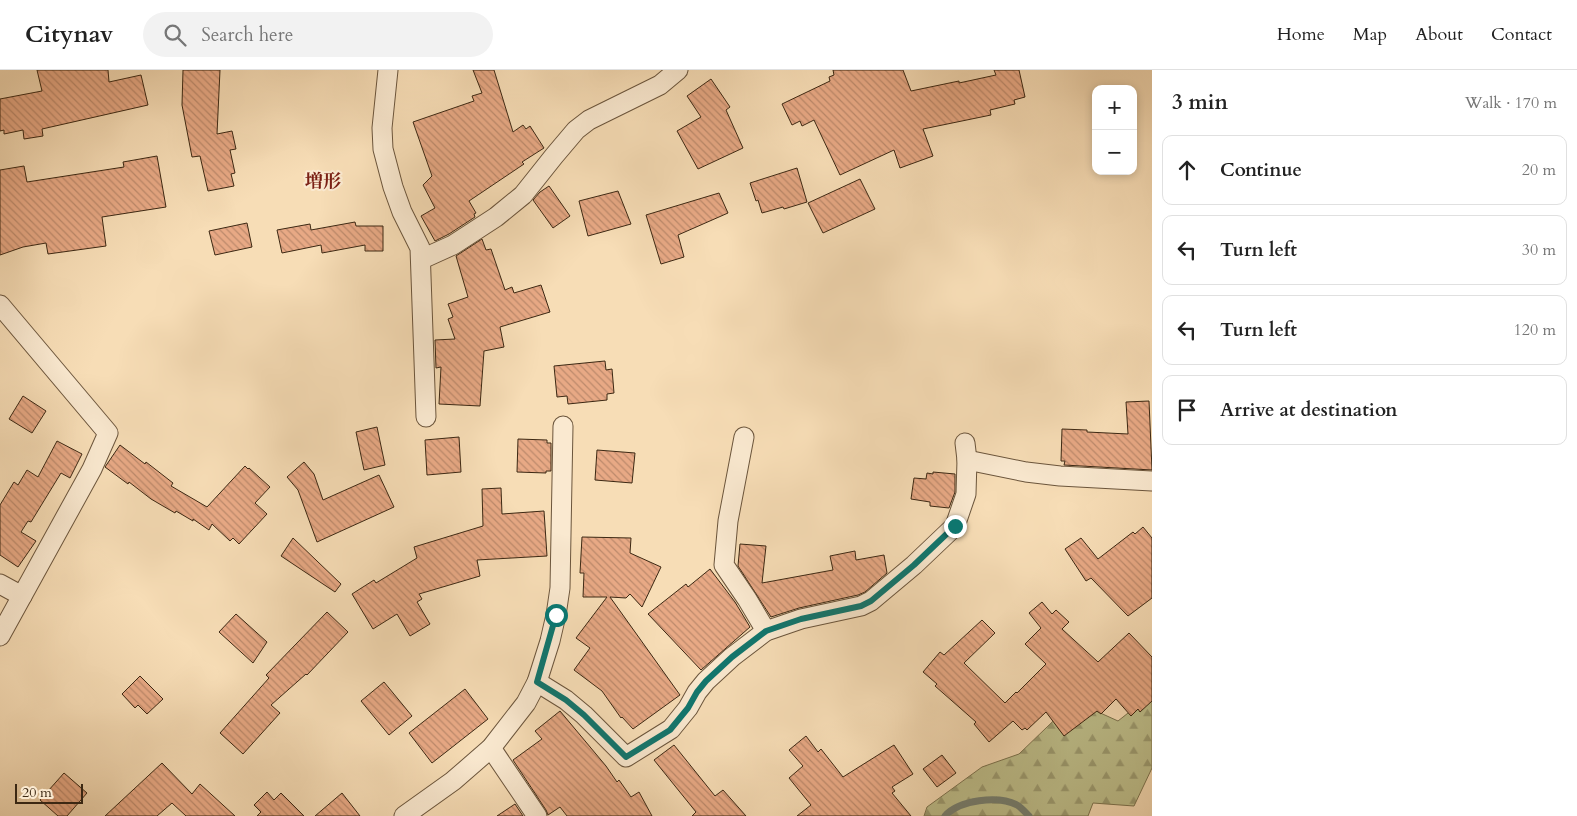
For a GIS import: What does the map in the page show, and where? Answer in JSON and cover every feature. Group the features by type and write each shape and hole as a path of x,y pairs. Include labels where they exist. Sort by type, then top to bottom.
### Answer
{"street":[{"path":"388,70 382,128 383,149 392,187 420,248 422,259 426,417"},
{"path":"422,259 453,245 496,217 523,195 576,130 589,120 660,85 678,70"},
{"path":"0,305 108,433 92,469 0,636"},
{"path":"404,816 453,781 491,748 526,702 537,682 550,641 560,588 562,426"},
{"path":"744,437 728,521 724,565 766,631"},
{"path":"537,682 578,710 626,757 670,730 706,681 732,657 766,631 801,619 861,606 871,601 907,571 955,526 966,494 966,451 1026,472 1060,476 1152,481"},
{"path":"0,584 22,596"},
{"path":"491,748 536,816"}],"green space":[{"path":"1152,694 1152,768 1134,806 1093,803 1088,816 924,816 927,807 982,767 1019,754 1074,701 1118,721"}],"building":[{"path":"37,70 108,70 109,82 141,75 148,105 42,129 43,136 24,139 23,130 4,134 4,130 0,131 0,99 42,91"},
{"path":"183,70 220,70 217,134 232,131 236,149 230,150 235,173 231,174 234,186 208,191 200,156 192,157 182,105"},
{"path":"473,70 494,70 513,132 523,125 526,129 530,126 544,148 522,162 524,164 469,201 476,213 474,214 475,217 435,241 421,216 435,208 423,185 432,176 413,122 474,101 472,96 482,93"},
{"path":"833,70 903,70 911,91 996,75 994,70 1019,70 1025,97 1014,100 1015,104 990,110 991,115 923,129 933,156 900,168 894,150 840,175 814,120 802,126 800,121 792,125 782,104 830,81 829,77 834,75"},
{"path":"711,79 730,107 726,110 743,148 698,169 677,131 701,117 687,96"},
{"path":"157,156 166,207 102,217 106,246 48,254 46,243 23,247 0,255 0,170 24,166 27,182 124,167 123,162"},
{"path":"797,168 807,202 762,213 750,183"},
{"path":"860,179 875,209 823,233 808,203"},
{"path":"549,186 570,216 553,228 533,200"},
{"path":"618,191 631,224 588,236 579,201"},
{"path":"719,193 728,213 678,235 684,257 661,264 646,215"},
{"path":"355,222 356,226 383,226 383,251 365,251 365,245 322,253 321,245 282,253 277,230 310,224 311,230"},
{"path":"247,223 252,247 215,255 209,231"},
{"path":"482,239 486,250 491,249 505,290 512,287 514,293 541,285 550,312 500,327 504,347 484,351 480,406 439,404 441,367 436,368 435,340 455,339 448,319 453,317 448,304 468,297 456,256"},
{"path":"605,361 606,370 612,369 614,393 607,394 607,400 568,404 567,396 557,397 554,366"},
{"path":"23,396 46,411 32,433 9,419"},
{"path":"1149,401 1152,470 1064,465 1065,461 1061,461 1062,429 1128,434 1126,402"},
{"path":"377,427 385,465 364,470 356,432"},
{"path":"459,437 461,472 427,475 425,440"},
{"path":"518,439 547,440 547,443 551,443 551,471 546,471 546,473 517,472"},
{"path":"57,441 82,454 70,478 61,473 31,522 28,521 21,532 36,541 18,567 0,555 0,505 14,482 18,485 27,470 38,477"},
{"path":"120,445 173,483 171,486 207,507 245,466 270,487 255,503 267,514 239,544 233,538 230,541 212,524 209,530 193,519 193,521 176,511 175,513 151,499 129,482 128,484 105,467"},
{"path":"597,450 635,453 632,483 595,480"},
{"path":"304,462 314,474 323,500 379,475 394,507 317,542 298,490 287,477"},
{"path":"933,472 955,474 955,492 949,508 930,506 930,502 911,499 914,478 926,479 927,473 933,474"},
{"path":"501,488 502,514 544,511 547,556 477,560 480,576 419,594 422,599 417,602 430,624 410,636 397,614 373,629 352,594 374,580 376,583 417,558 414,547 483,526 482,489"},
{"path":"1143,527 1152,538 1152,598 1128,616 1091,578 1086,581 1065,549 1081,538 1098,559 1133,532 1135,534"},
{"path":"582,537 631,538 630,553 661,567 642,607 630,594 626,598 610,597 680,695 633,729 621,718 602,691 574,670 590,648 576,638 607,597 583,597 584,573 580,573"},
{"path":"293,538 341,584 335,592 281,556"},
{"path":"740,544 766,546 762,583 833,570 830,556 855,551 856,560 884,555 887,573 865,592 858,595 799,608 771,617 738,566"},
{"path":"710,569 735,602 750,627 701,670 648,614 686,584 688,587"},
{"path":"1042,602 1052,614 1056,610 1069,622 1062,629 1098,662 1129,633 1152,657 1152,701 1140,712 1138,709 1131,716 1116,699 1101,714 1097,711 1064,736 1046,712 1027,730 1025,728 1022,730 1013,721 989,742 974,724 976,722 935,686 937,684 923,672 940,652 944,655 982,620 995,633 964,663 1005,703 1046,664 1025,644 1041,628 1029,613"},
{"path":"327,612 348,632 307,675 271,705 280,713 243,754 220,733 269,678 266,675"},
{"path":"236,614 267,642 253,663 219,632"},
{"path":"140,676 163,699 147,714 138,705 135,708 122,694"},
{"path":"384,682 412,716 389,735 361,701"},
{"path":"465,689 488,719 432,763 409,733"},
{"path":"560,711 617,782 619,780 631,797 639,792 652,816 567,816 560,807 548,815 513,760 542,739 535,731"},
{"path":"806,736 818,752 821,749 843,777 894,745 913,774 892,787 895,791 892,793 911,816 797,816 811,805 789,778 803,766 789,750"},
{"path":"674,745 715,796 723,790 746,816 692,816 696,812 654,760"},
{"path":"942,755 956,773 937,787 923,769"},
{"path":"162,763 192,794 200,784 235,816 186,816 172,803 157,816 105,816"},
{"path":"64,773 87,793 67,816 58,816 40,800"},
{"path":"267,792 274,800 281,793 304,816 257,816 261,812 254,805"},
{"path":"342,793 360,816 315,816"},
{"path":"515,804 523,816 497,816"}],"waterway":[{"path":"945,816 959,806 990,800 1000,800 1017,805 1029,816"}],"district":[{"name":"増形","path":"323,181"}],"route":[{"path":"556,615 537,682 566,700 584,715 626,757 670,730 706,681 732,657 766,631 801,619 861,606 871,601 914,565 955,526"}]}
